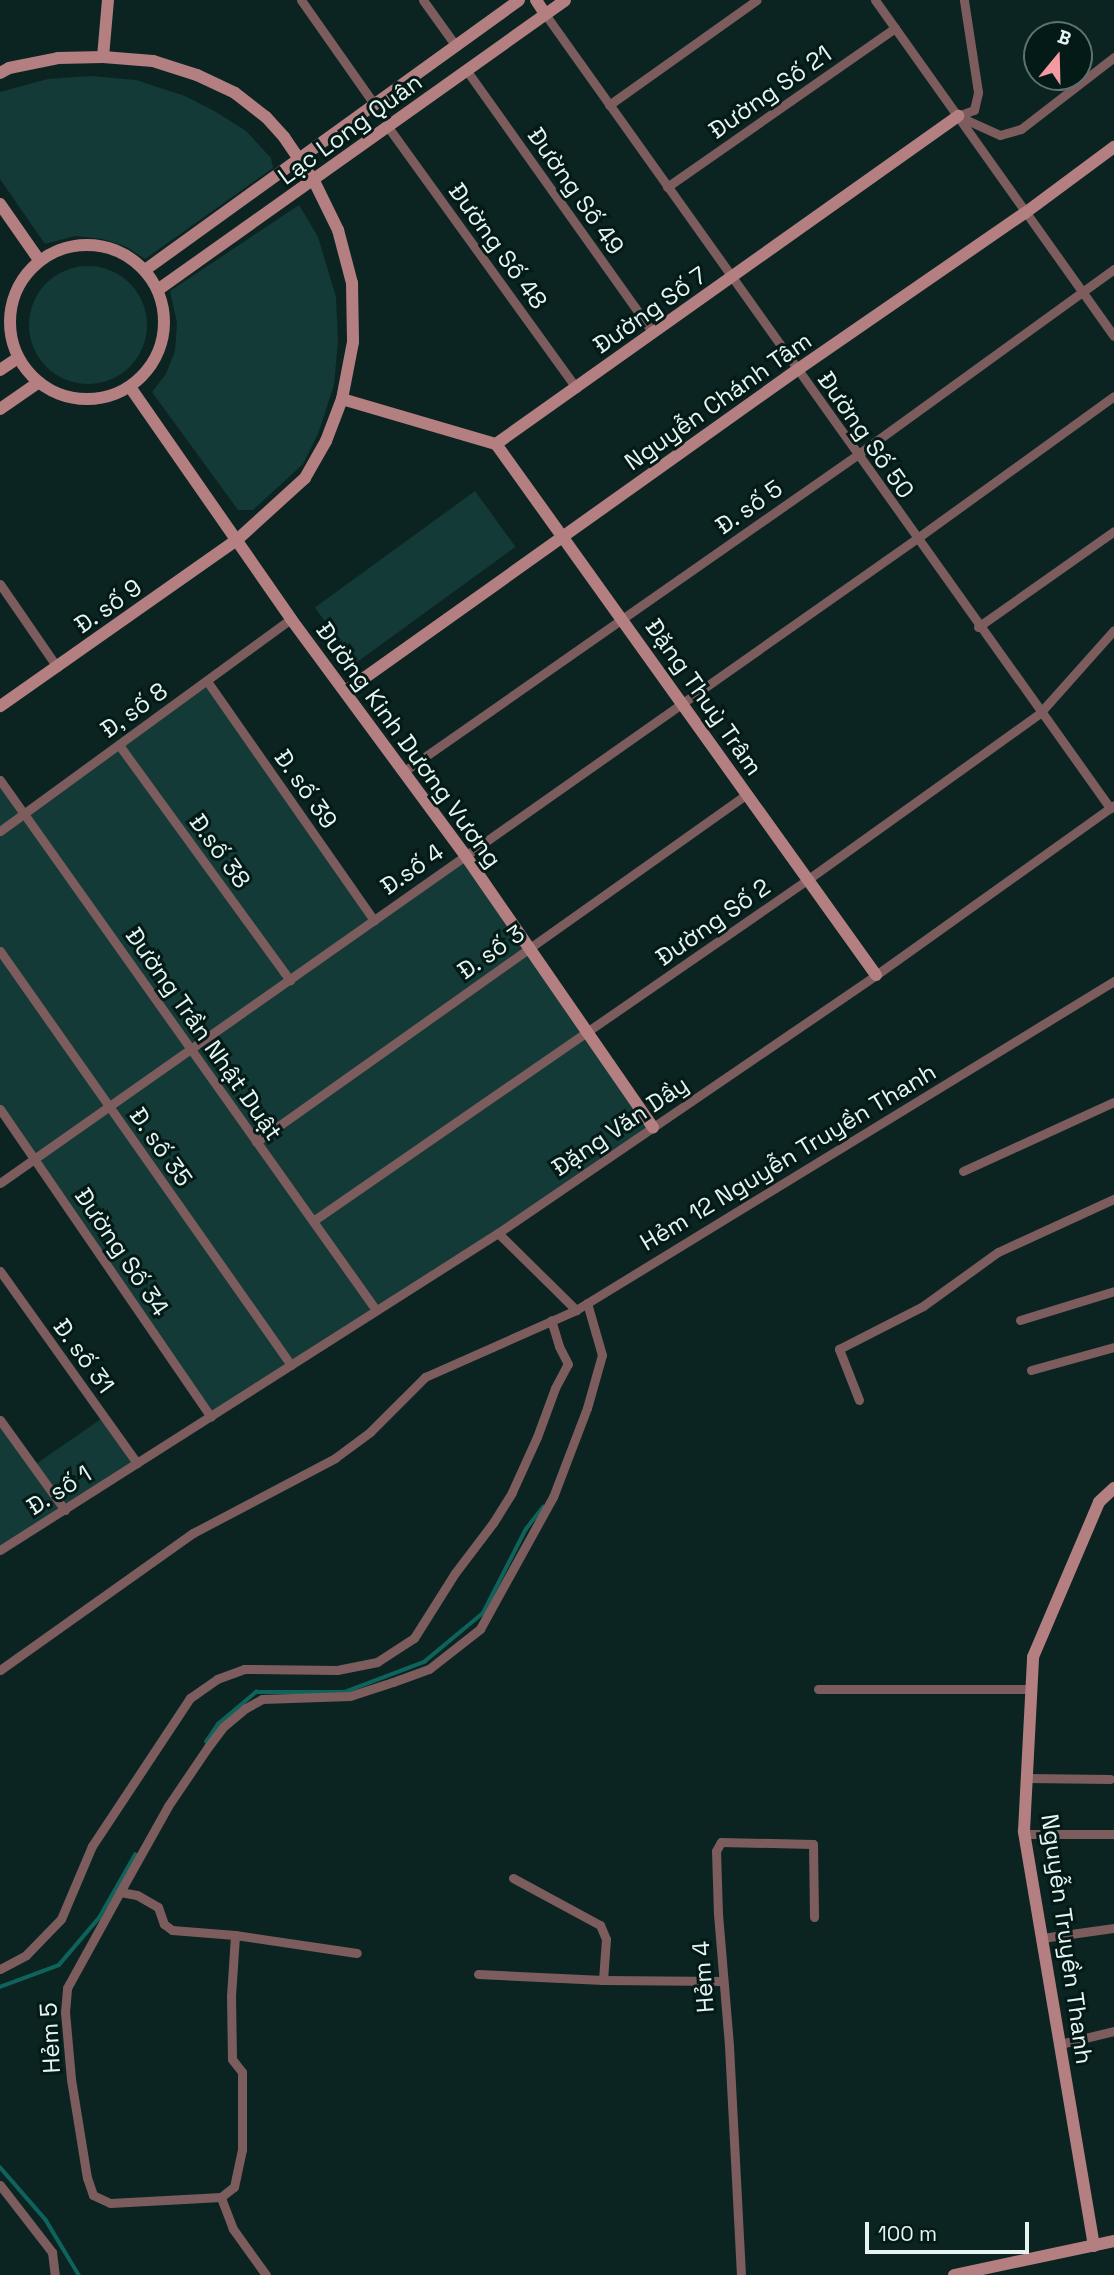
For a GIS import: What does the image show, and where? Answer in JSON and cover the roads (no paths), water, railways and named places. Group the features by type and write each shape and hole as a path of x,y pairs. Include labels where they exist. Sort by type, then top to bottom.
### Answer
{"street":[{"path":"103,57 108,0"},
{"path":"301,0 374,104"},
{"path":"423,0 456,46"},
{"name":"Lạc Long Quân","path":"145,270 519,0"},
{"path":"536,0 544,14"},
{"name":"Lạc Long Quân","path":"159,289 565,0"},
{"path":"609,105 757,0"},
{"path":"875,0 1114,336"},
{"path":"958,116 974,110 978,92 964,0"},
{"name":"Đường Số 50","path":"544,14 978,627 1112,807"},
{"name":"Đường Số 21","path":"667,187 895,28"},
{"name":"Đ. số 9","path":"0,73 58,58 103,57 153,61 197,75 235,93 266,117 299,157 338,230 352,283 353,342 342,399 326,441 305,478 239,539 0,706"},
{"path":"958,116 1000,135 1021,130 1114,57"},
{"name":"Đường Số 49","path":"467,71 653,333"},
{"name":"Đường Số 7","path":"496,444 958,116"},
{"name":"Đường Số 48","path":"388,127 576,388"},
{"name":"Nguyễn Chánh Tâm","path":"346,691 797,370 1026,214 1114,147"},
{"path":"0,204 39,260"},
{"path":"82,244 106,246 127,255 145,270 159,289 164,305 162,345 149,369 130,387 108,397 84,399 60,394 39,382 18,358 11,337 9,316 14,295 24,276 39,260 60,249 82,244"},
{"name":"Đ. số 5","path":"403,772 857,455 1114,269"},
{"path":"0,370 18,358"},
{"path":"0,409 39,382"},
{"name":"Đường Kinh Dương Vương","path":"130,387 239,539 291,619 465,855 653,1128"},
{"name":"Đ.số 4","path":"0,1184 916,540 1114,396"},
{"path":"342,399 496,444"},
{"name":"Đặng Thuỳ Trâm","path":"496,444 564,535 876,975"},
{"path":"978,627 1114,531"},
{"path":"0,584 57,667"},
{"name":"Đ, số 8","path":"0,831 291,619"},
{"name":"Đường Số 2","path":"313,1221 807,880 1040,713 1114,630"},
{"name":"Đ. số 39","path":"207,681 374,920"},
{"name":"Đ.số 38","path":"119,745 290,979"},
{"name":"Đường Trần Nhật Duật","path":"0,780 376,1310"},
{"name":"Đ. số 3","path":"256,1142 747,794"},
{"name":"Đặng Văn Dầy","path":"137,1463 498,1233 876,975 1112,807"},
{"name":"Đ. số 35","path":"0,951 291,1365"},
{"name":"Hẻm 12 Nguyễn Truyền Thanh","path":"0,1670 193,1533 335,1458 370,1432 425,1377 576,1310 1114,981"},
{"path":"963,1171 1114,1102"},
{"name":"Đường Số 34","path":"0,1109 211,1417"},
{"path":"859,1400 838,1353 839,1349 923,1306 998,1252 1114,1199"},
{"path":"498,1233 576,1310"},
{"name":"Đ. số 31","path":"0,1271 137,1463"},
{"path":"1020,1320 1114,1291"},
{"name":"Hẻm 5","path":"221,2197 110,2203 93,2195 87,2178 71,2079 65,1997 72,1976 168,1806 223,1727 262,1699 349,1696 429,1669 480,1629 553,1497 587,1408 602,1354 587,1303"},
{"path":"0,1969 26,1955 61,1919 92,1846 190,1698 217,1679 244,1669 337,1670 377,1662 414,1638 499,1513 537,1437 555,1388 568,1364 551,1320"},
{"path":"1031,1370 1114,1347"},
{"path":"0,1420 65,1510"},
{"name":"Đ. số 1","path":"0,1550 137,1463"},
{"name":"Nguyễn Truyền Thanh","path":"1094,2246 1025,1834 1033,1657 1099,1502 1114,1488"},
{"path":"818,1689 1031,1689"},
{"path":"1027,1778 1110,1779"},
{"path":"1025,1834 1114,1834"},
{"name":"Hẻm 4","path":"741,2275 729,2045 722,1981 716,1851 721,1842 813,1844 814,1917"},
{"path":"513,1878 600,1925 606,1939 603,1980"},
{"path":"120,1892 137,1895 158,1907 164,1924 172,1930 235,1935 357,1953"},
{"path":"1042,1938 1114,1928"},
{"path":"235,1935 231,1996 232,2059 242,2072 242,2150 234,2187 221,2197 233,2229 266,2275"},
{"path":"478,1974 603,1980 722,1981"},
{"path":"1060,2044 1114,2031"},
{"path":"0,2185 52,2252 55,2275"},
{"path":"954,2275 1114,2241"}],"waterway":[{"path":"206,1742 218,1724 256,1692 345,1692 424,1662 483,1613 526,1529 543,1507"},
{"path":"0,1987 59,1965 99,1918 135,1855"},
{"path":"0,2167 46,2220 79,2275"}]}
